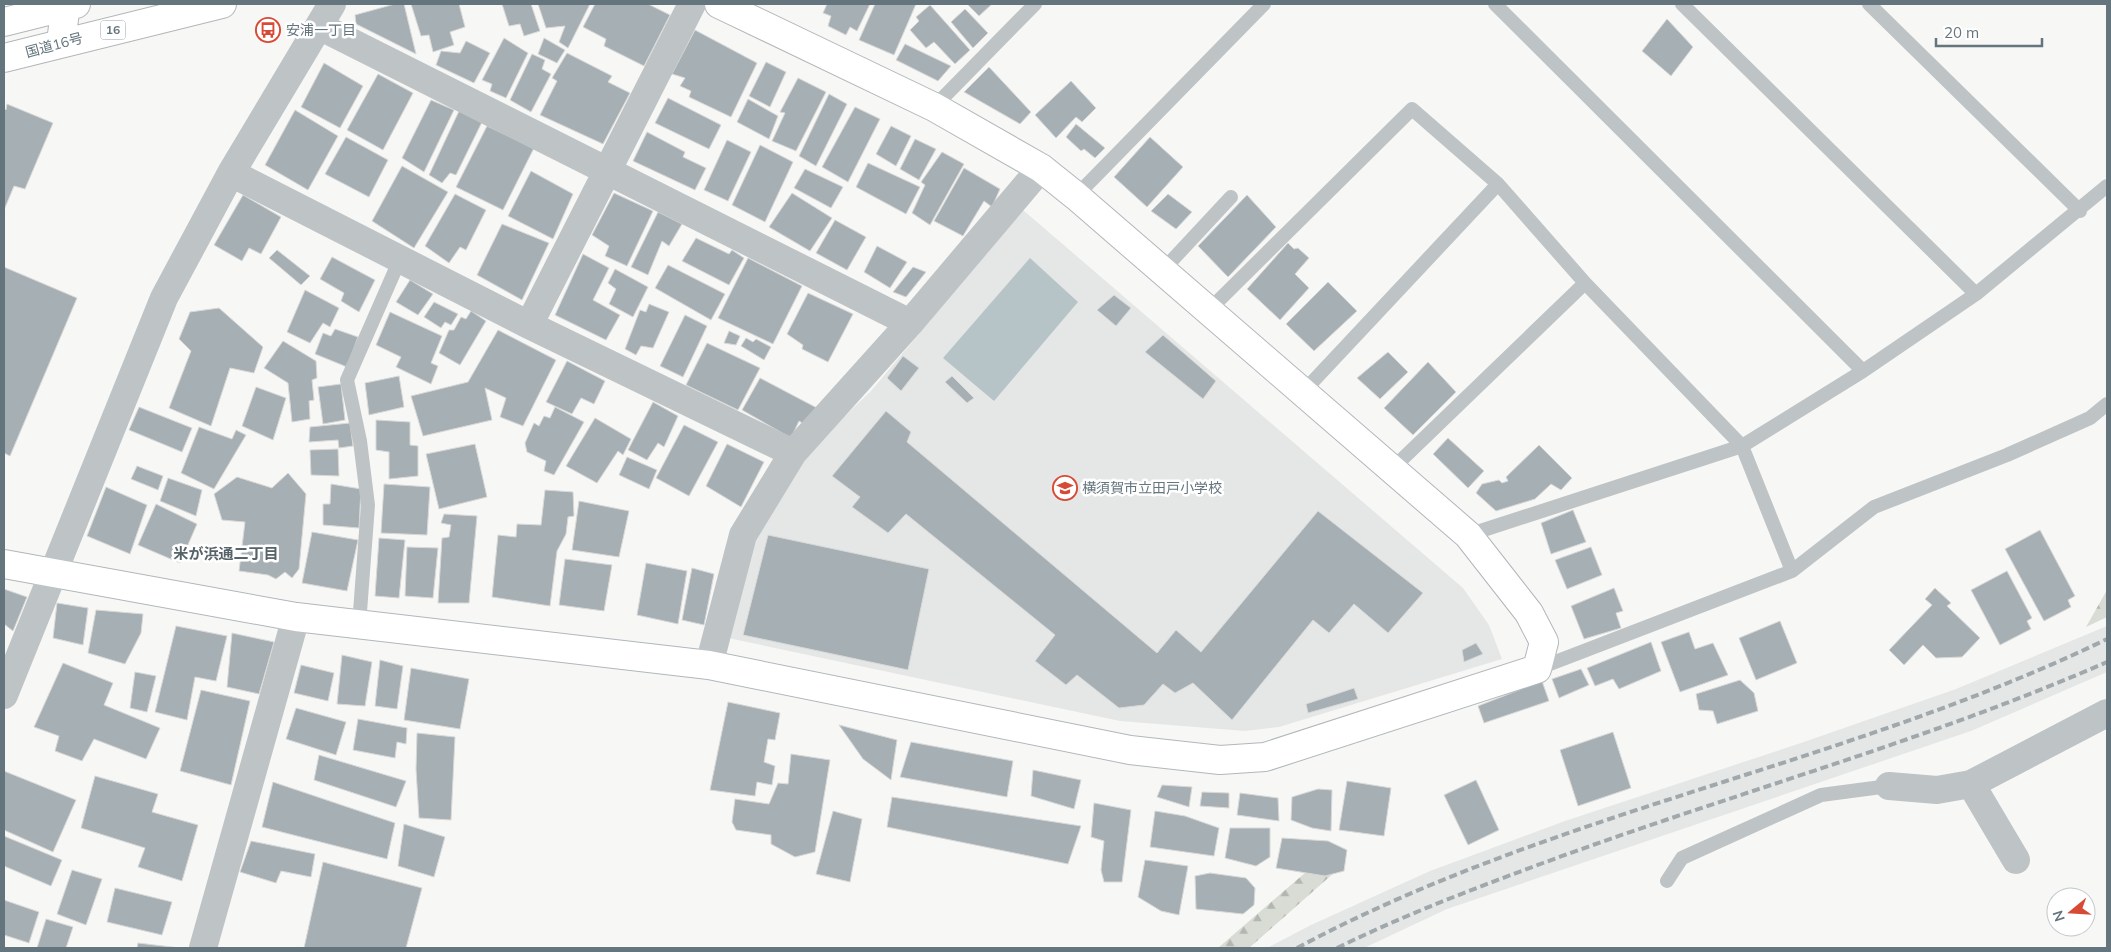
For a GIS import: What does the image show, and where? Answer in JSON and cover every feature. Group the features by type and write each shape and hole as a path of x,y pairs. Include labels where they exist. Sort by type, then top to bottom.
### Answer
{"main road":[{"name":"国道16号","path":"4,58 61,42 222,4"},
{"path":"4,564 54,575 296,617 709,666 1130,750 1220,760 1265,757 1537,669 1544,642 1529,613 1468,535 1076,196 1041,168 934,107 719,4"},
{"path":"4,22 69,5 61,42"}],"street":[{"path":"529,325 692,4"},
{"path":"4,695 54,575 164,298 232,173 325,15 608,172 910,324"},
{"path":"709,666 742,535 794,453 910,324 1041,168"},
{"path":"232,173 529,325 794,453"},
{"path":"204,948 296,617"},
{"path":"1889,786 1937,790 1971,784 2107,714"},
{"path":"1971,784 2016,860"}],"lane":[{"path":"934,107 1035,4"},
{"path":"1076,196 1264,4"},
{"path":"1495,4 1863,371"},
{"path":"1682,4 1976,294"},
{"path":"1869,4 2080,211"},
{"path":"1209,310 1412,109 1498,184 1585,283 1742,446 1792,571"},
{"path":"1303,392 1498,184"},
{"path":"1468,535 1742,446 1863,371 1976,294 2080,211 2107,186"},
{"path":"1163,270 1231,197"},
{"path":"359,625 368,505 360,440 347,380 400,259"},
{"path":"1392,469 1585,283"},
{"path":"1537,669 1792,571 1874,507 2090,418 2107,404"},
{"path":"1667,881 1682,858 1822,795 1889,786"}],"shaded area":[{"name":"横須賀市立田戸小学校","path":"1023,210 1463,588 1489,625 1502,659 1279,727 1245,731 1120,721 728,638 759,525 808,451 871,391"},
{"path":"1030,258 1078,302 994,401 943,358"},
{"path":"2107,626 2107,672 1971,731 1447,909 1364,948 1267,948 1311,925 1430,871 1565,821 1801,743 1956,689"}],"green space":[{"path":"2107,590 2107,617 2086,627"},
{"path":"1336,871 1249,948 1218,948 1306,872"}],"building":[{"path":"395,4 404,4 416,54 356,24 355,15"},
{"path":"411,4 459,4 465,27 450,32 454,45 433,52 429,35 421,36"},
{"path":"502,4 531,4 540,31 524,36 520,24 509,26"},
{"path":"538,4 590,4 568,48 559,42 565,26 546,28"},
{"path":"595,4 648,4 670,15 644,66 604,46 606,39 583,27"},
{"path":"827,4 870,4 857,31 850,27 846,35 828,26 831,16 823,13"},
{"path":"875,4 916,4 894,55 859,40"},
{"path":"967,4 992,4 979,16"},
{"path":"930,5 970,50 955,64 934,42 926,48 910,30 919,21 916,17"},
{"path":"965,9 988,33 973,48 951,22"},
{"path":"1667,19 1693,47 1671,76 1642,51"},
{"path":"695,30 757,63 731,117 689,97 691,91 680,86 685,78 672,74"},
{"path":"504,38 528,53 506,98 490,91 492,84 482,80"},
{"path":"544,38 565,50 557,63 538,54"},
{"path":"466,41 490,53 474,83 436,65 441,51 460,53"},
{"path":"905,44 951,66 938,81 896,60"},
{"path":"567,53 612,76 608,82 630,93 603,144 540,115 557,81 552,78"},
{"path":"532,54 545,60 542,69 551,74 531,112 510,100"},
{"path":"766,62 786,72 770,107 749,96"},
{"path":"324,63 363,86 340,128 301,107"},
{"path":"989,67 1031,112 1020,124 964,92"},
{"path":"378,74 413,93 383,150 347,130"},
{"path":"798,78 826,92 796,151 772,141 785,113 780,112"},
{"path":"1071,81 1096,108 1082,122 1076,117 1056,138 1035,115"},
{"path":"829,94 847,104 816,166 799,156"},
{"path":"668,98 721,125 709,149 655,123"},
{"path":"748,99 778,116 769,139 737,122"},
{"path":"431,100 454,110 424,172 402,158"},
{"path":"7,104 53,123 25,189 14,186 4,210 4,108 6,110"},
{"path":"855,107 880,119 848,182 822,167"},
{"path":"295,110 338,136 308,190 265,165"},
{"path":"459,111 483,120 456,175 450,173 442,183 429,175"},
{"path":"1076,124 1105,148 1095,158 1084,149 1081,151 1066,137"},
{"path":"487,126 534,148 503,210 456,187"},
{"path":"891,126 911,136 896,166 876,154"},
{"path":"647,132 685,152 683,157 706,168 695,190 633,161"},
{"path":"346,137 388,160 369,197 325,174"},
{"path":"1150,137 1183,167 1147,207 1114,177"},
{"path":"915,139 936,149 919,180 900,169"},
{"path":"727,140 751,152 728,201 704,190"},
{"path":"760,145 793,162 765,222 732,205"},
{"path":"942,152 964,164 930,225 912,213 925,185 921,182"},
{"path":"868,163 920,187 906,214 856,187"},
{"path":"402,166 448,192 414,248 372,221"},
{"path":"964,168 1000,189 992,207 984,201 963,236 934,221"},
{"path":"805,169 843,187 831,208 794,188"},
{"path":"531,171 573,194 553,239 508,216"},
{"path":"614,193 653,211 627,266 605,256 609,246 592,235"},
{"path":"792,193 832,218 810,251 769,227"},
{"path":"455,194 486,210 466,250 460,247 449,263 425,246"},
{"path":"1168,194 1192,212 1176,229 1151,211"},
{"path":"243,195 281,217 261,254 249,248 242,261 214,245"},
{"path":"1247,195 1276,227 1228,277 1198,246"},
{"path":"658,212 682,224 669,246 662,241 648,275 631,267"},
{"path":"835,220 866,237 847,270 816,253"},
{"path":"502,224 549,243 522,300 477,275"},
{"path":"696,238 729,254 732,250 744,258 729,285 682,261"},
{"path":"1288,243 1294,249 1298,248 1309,258 1295,274 1309,288 1280,320 1247,289"},
{"path":"877,246 907,262 890,288 864,272"},
{"path":"277,250 310,276 301,285 269,258"},
{"path":"583,254 609,268 593,300 620,315 606,340 555,315"},
{"path":"332,257 375,280 359,312 341,301 344,293 320,279"},
{"path":"748,258 802,286 773,344 718,318"},
{"path":"668,265 725,294 711,320 655,288"},
{"path":"4,267 77,298 10,456 4,453"},
{"path":"913,267 926,272 906,297 893,292"},
{"path":"615,269 648,287 633,317 609,304 616,289 608,283"},
{"path":"410,280 433,294 418,315 396,302"},
{"path":"1328,282 1357,311 1314,351 1286,324"},
{"path":"305,290 339,308 330,327 323,323 310,343 287,332"},
{"path":"808,293 853,314 828,362 802,349 803,345 787,334"},
{"path":"1114,295 1131,308 1116,326 1097,310"},
{"path":"434,302 458,314 451,325 445,322 441,328 424,317"},
{"path":"649,304 669,312 653,348 641,346 636,355 625,349 640,310 646,312"},
{"path":"219,308 263,347 254,373 230,368 211,426 169,408 191,351 179,339 190,312"},
{"path":"471,311 486,321 460,365 439,353 449,330 454,330 461,317 466,319"},
{"path":"390,312 442,336 431,363 438,366 431,384 396,367 401,357 376,345"},
{"path":"685,315 707,326 683,377 660,366"},
{"path":"335,329 358,337 347,367 315,354 323,333 331,336"},
{"path":"498,330 556,360 523,426 500,417 506,398 485,388 492,420 423,436 411,396 468,382"},
{"path":"729,331 740,336 736,345 724,343"},
{"path":"1163,335 1216,381 1203,399 1145,352"},
{"path":"746,338 753,342 756,339 771,347 764,360 741,346"},
{"path":"283,341 316,361 317,378 312,380 314,400 309,401 310,419 292,422 288,383 264,368"},
{"path":"707,343 760,368 738,410 686,385"},
{"path":"1388,352 1408,372 1380,399 1357,378"},
{"path":"903,356 919,368 901,391 887,378"},
{"path":"567,361 605,381 594,404 581,398 572,414 546,402"},
{"path":"1428,362 1456,392 1413,435 1384,408"},
{"path":"399,376 404,407 369,415 365,383"},
{"path":"952,376 974,398 967,403 945,382"},
{"path":"760,378 817,408 807,426 799,421 791,438 742,410"},
{"path":"341,384 345,420 323,424 318,387"},
{"path":"256,387 286,398 273,440 242,426"},
{"path":"653,402 678,416 664,447 658,443 647,460 628,450"},
{"path":"139,407 192,428 182,452 129,430"},
{"path":"555,407 584,422 554,475 544,471 546,461 527,452 525,443 534,423 539,426 544,416 550,418"},
{"path":"886,411 911,432 907,442 1157,653 1176,630 1201,652 1318,511 1423,593 1388,633 1354,604 1329,633 1313,620 1232,720 1193,683 1175,693 1163,684 1144,705 1119,708 1077,675 1066,685 1035,661 1055,635 906,514 888,533 852,507 860,497 832,476"},
{"path":"595,418 631,439 623,455 618,451 597,483 566,466"},
{"path":"376,420 410,422 410,445 418,446 418,476 389,479 389,452 376,450"},
{"path":"350,423 353,446 339,448 338,440 309,442 310,427"},
{"path":"684,425 718,442 689,496 656,478"},
{"path":"199,427 232,439 236,430 246,435 214,489 181,473"},
{"path":"1448,438 1484,471 1468,488 1433,454"},
{"path":"475,444 487,497 439,509 426,454"},
{"path":"727,444 764,462 741,507 706,486"},
{"path":"1539,445 1572,478 1561,490 1551,484 1535,499 1496,511 1476,493 1482,484 1499,480 1502,483 1508,481 1506,477"},
{"path":"338,449 339,476 311,475 310,450"},
{"path":"627,457 657,470 649,489 619,475"},
{"path":"137,466 163,476 158,490 131,479"},
{"path":"288,473 306,494 299,569 292,578 285,572 276,579 268,575 239,571 245,522 222,520 214,494 237,477 272,488"},
{"path":"168,478 202,490 196,516 160,501"},
{"path":"331,484 361,489 359,528 323,525 323,504 330,504"},
{"path":"384,484 430,487 427,535 381,533"},
{"path":"106,487 147,505 130,554 87,536"},
{"path":"545,490 573,492 574,516 568,517 566,534 557,551 550,606 492,597 498,535 516,537 517,524 541,525"},
{"path":"579,501 629,511 619,557 572,550"},
{"path":"156,504 197,524 180,563 138,545"},
{"path":"1573,510 1586,542 1551,554 1541,523"},
{"path":"444,514 477,516 469,603 438,603 442,538 449,537 451,525 441,523"},
{"path":"2040,530 2075,596 2068,600 2071,607 2044,621 2005,549"},
{"path":"312,532 358,540 347,591 302,583"},
{"path":"768,535 929,569 908,670 743,635"},
{"path":"379,538 405,540 399,598 375,596"},
{"path":"407,547 438,548 433,598 405,596"},
{"path":"1591,547 1602,575 1567,589 1555,560"},
{"path":"565,559 612,565 604,611 559,605"},
{"path":"646,563 687,571 678,624 637,615"},
{"path":"692,568 714,574 704,625 682,620"},
{"path":"2007,571 2032,618 2027,621 2031,629 2000,645 1971,590"},
{"path":"1614,588 1623,611 1616,613 1621,628 1584,639 1571,606"},
{"path":"1935,588 1951,603 1947,606 1980,638 1962,657 1936,658 1923,645 1904,665 1889,650 1932,605 1925,599"},
{"path":"4,589 27,597 13,631 4,624"},
{"path":"57,603 88,608 83,645 53,638"},
{"path":"96,610 143,614 141,633 125,664 88,653"},
{"path":"1780,621 1797,663 1756,680 1739,638"},
{"path":"176,626 227,636 216,681 195,677 187,720 155,712"},
{"path":"1689,632 1695,649 1713,643 1728,675 1680,692 1661,642"},
{"path":"232,633 274,642 259,694 227,687"},
{"path":"1651,642 1661,671 1619,689 1613,679 1595,686 1587,668"},
{"path":"1476,643 1483,654 1464,662 1462,650"},
{"path":"342,655 372,662 365,706 337,704"},
{"path":"380,660 403,666 397,709 375,706"},
{"path":"63,663 113,683 104,705 160,728 146,759 94,739 82,761 55,751 59,736 34,727"},
{"path":"301,665 334,673 328,701 294,693"},
{"path":"411,668 469,679 460,729 404,720"},
{"path":"1581,669 1589,685 1559,698 1552,679"},
{"path":"135,672 156,676 147,712 130,708"},
{"path":"1740,680 1754,693 1758,711 1717,724 1713,711 1699,710 1696,694"},
{"path":"1542,681 1549,701 1484,723 1478,706"},
{"path":"1354,688 1358,699 1308,713 1306,704"},
{"path":"201,690 250,701 231,785 180,771"},
{"path":"728,702 780,713 775,740 768,739 764,762 775,766 772,785 757,782 755,796 710,790"},
{"path":"296,708 346,722 336,755 286,739"},
{"path":"358,719 407,728 406,744 397,742 395,758 353,750"},
{"path":"839,725 897,740 891,780 863,759"},
{"path":"1613,732 1631,788 1578,806 1560,750"},
{"path":"417,733 455,737 451,820 419,818 416,769"},
{"path":"911,742 1013,761 1007,797 900,777"},
{"path":"791,754 830,760 815,852 795,857 771,844 771,835 736,830 732,822 735,799 769,804 778,783 788,784"},
{"path":"319,755 406,781 396,807 314,780"},
{"path":"1033,770 1081,780 1074,809 1031,796"},
{"path":"4,771 76,800 53,852 4,830"},
{"path":"95,776 158,794 152,812 198,825 182,881 138,867 145,848 81,828"},
{"path":"1476,780 1499,830 1468,845 1444,795"},
{"path":"1347,781 1391,788 1384,836 1339,830"},
{"path":"273,782 395,823 387,859 262,827"},
{"path":"1162,785 1192,787 1189,807 1157,797"},
{"path":"1318,789 1332,790 1331,831 1312,828 1291,820 1292,797"},
{"path":"1202,792 1229,793 1229,808 1200,806"},
{"path":"1240,793 1278,798 1279,821 1237,815"},
{"path":"892,797 1081,826 1068,864 887,827"},
{"path":"1094,803 1131,810 1122,882 1104,882 1101,870 1104,841 1091,837"},
{"path":"833,811 862,819 850,882 816,874"},
{"path":"1155,811 1185,816 1219,828 1214,856 1150,847"},
{"path":"404,824 445,837 434,877 398,866"},
{"path":"1230,828 1270,828 1270,857 1256,866 1225,858"},
{"path":"4,836 62,860 51,886 4,866"},
{"path":"1282,838 1328,841 1347,850 1344,871 1325,876 1276,868"},
{"path":"251,841 315,854 311,877 281,871 276,883 240,872"},
{"path":"1145,860 1188,866 1179,915 1161,911 1138,897"},
{"path":"323,862 422,888 406,948 304,948"},
{"path":"72,870 102,879 86,925 57,914"},
{"path":"1210,873 1246,878 1255,888 1254,905 1243,914 1196,909 1195,876"},
{"path":"115,888 172,902 162,935 107,922"},
{"path":"4,900 39,912 29,943 4,935"},
{"path":"46,919 73,927 66,948 37,948"},
{"path":"138,943 180,948 137,948"}],"railway":[{"path":"1297,948 1394,901 1495,860 1597,823 1907,721 2008,683 2107,639"},
{"path":"1337,948 1413,913 1543,863 1897,743 2038,691 2107,662"}],"place":[{"name":"安浦一丁目","path":"268,30"},
{"name":"横須賀市立田戸小学校","path":"1065,488"}],"district":[{"name":"米が浜通二丁目","path":"226,554"}]}
